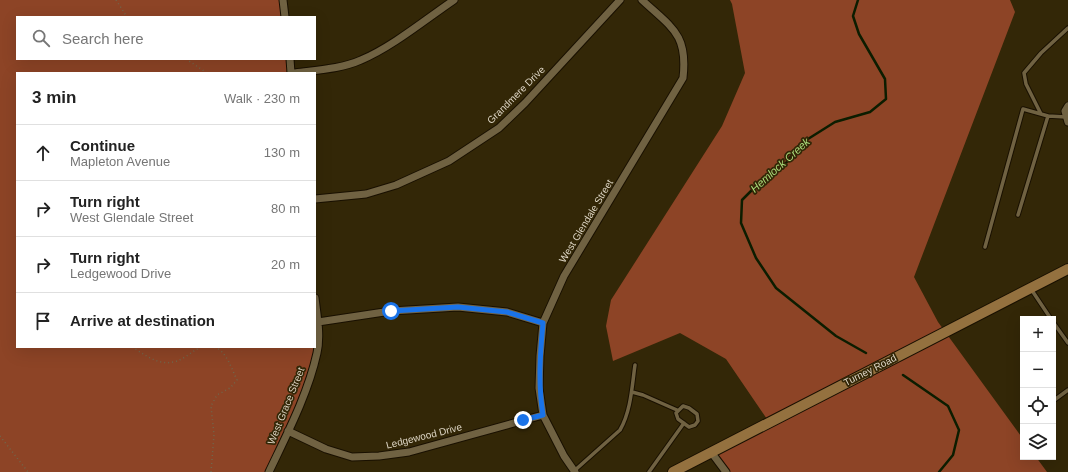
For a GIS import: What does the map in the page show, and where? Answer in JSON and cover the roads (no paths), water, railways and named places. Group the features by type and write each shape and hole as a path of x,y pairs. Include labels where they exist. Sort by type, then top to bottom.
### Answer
{"street":[{"path":"283,0 285,16"},
{"path":"303,72 333,68 361,60 381,49 454,0"},
{"name":"Grandmere Drive","path":"316,199 366,194 403,182 449,162 499,128 525,103 620,0"},
{"name":"West Glendale Street","path":"574,472 543,415 539,388 543,323 564,276 683,78 685,59 682,43 672,27 642,0"},
{"path":"290,60 291,72"},
{"path":"1067,120 1065,111 1068,106"},
{"name":"Turney Road","path":"673,472 1068,269"},
{"name":"West Grace Street","path":"269,472 304,394 318,352 318,322 316,306"},
{"path":"318,322 391,311 458,307 507,312 543,323"},
{"name":"Ledgewood Drive","path":"288,431 326,449 352,457 379,456 409,452 543,415"},
{"path":"711,452 726,472"}],"lane":[{"path":"1041,114 1026,84 1024,73 1041,52 1068,28"},
{"path":"984,247 1023,109 1067,120"},
{"path":"1018,215 1048,116"},
{"path":"1030,288 1049,316"},
{"path":"1056,326 1068,343"},
{"path":"574,472 620,430 624,424 632,392 635,365"},
{"path":"1056,398 1068,390"},
{"path":"632,392 643,395 678,410"},
{"path":"686,406 695,411 699,416 697,423 692,426 684,423 676,416 680,407 686,406"},
{"path":"649,472 684,423"}],"waterway":[{"name":"Hemlock Creek","path":"858,0 853,16 859,34 885,79 886,99 870,112 835,122 800,144 786,163 759,183 742,200 741,223 756,258 776,288 836,336 866,353"},
{"name":"Hemlock Creek","path":"903,375 948,406 959,430 953,455 939,472"}]}
